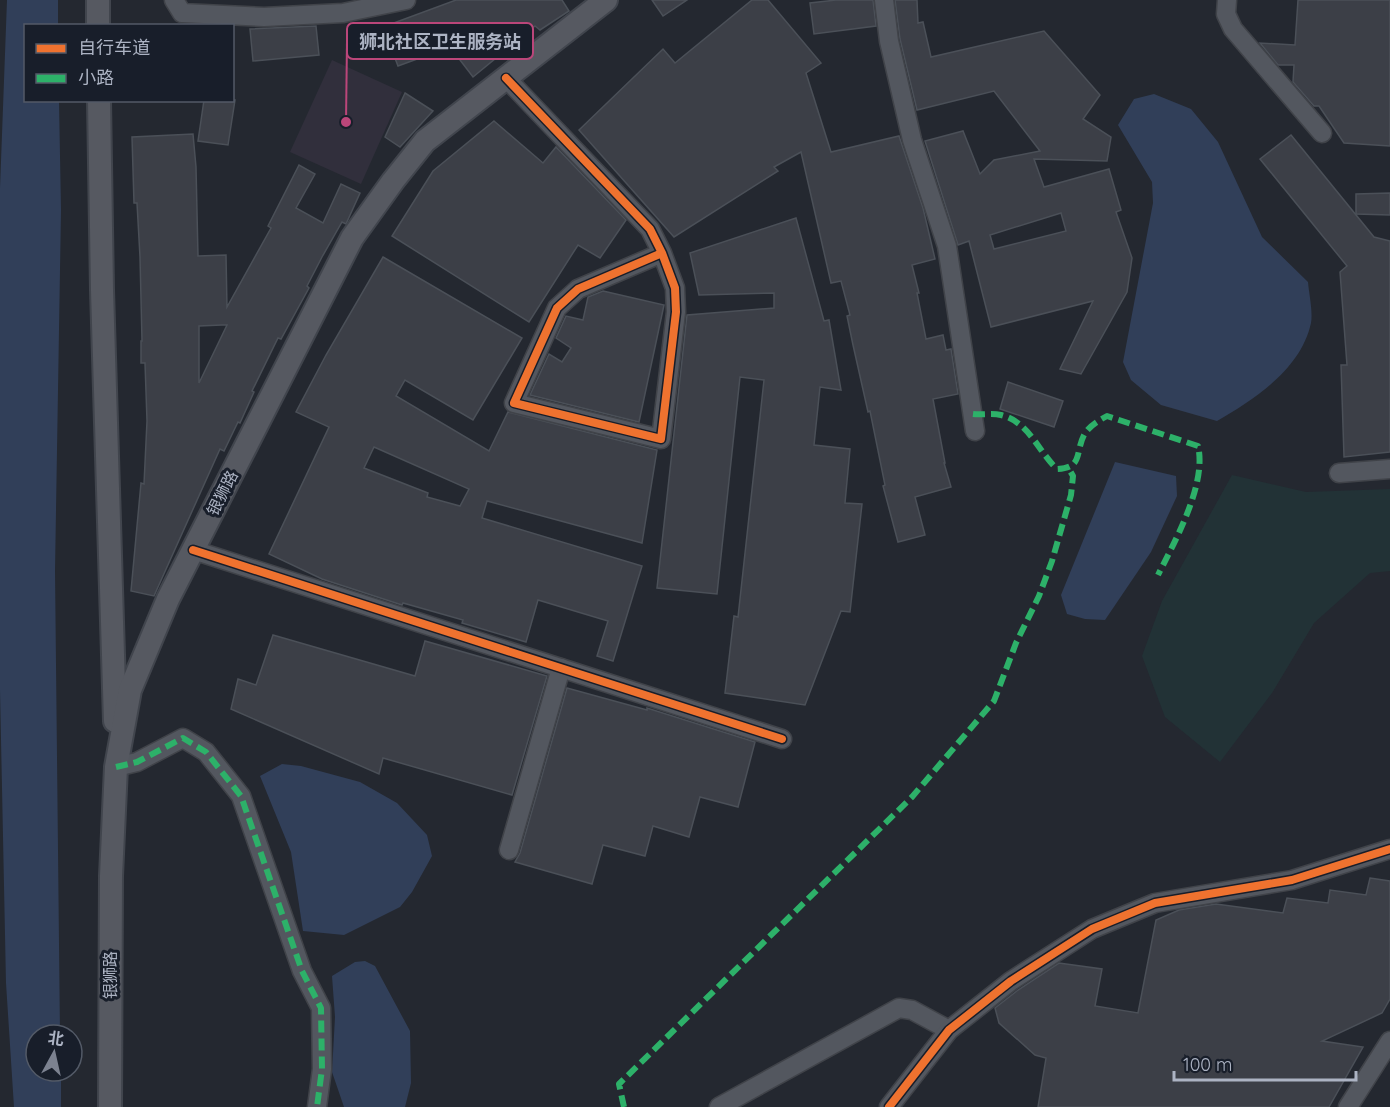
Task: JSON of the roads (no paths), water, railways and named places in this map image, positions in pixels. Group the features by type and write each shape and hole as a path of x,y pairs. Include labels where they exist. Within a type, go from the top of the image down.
{"main road":[{"path":"98,0 98,24"},
{"name":"银狮路","path":"110,1107 111,876 116,767 130,690 168,599 352,238 393,181 425,141 606,0"},
{"path":"99,102 116,767"}],"street":[{"path":"174,0 182,13 264,17 343,13 406,0"},
{"path":"884,0 889,41 912,140 947,246 975,431"},
{"path":"1227,0 1226,14 1233,29 1322,133"},
{"path":"506,78 650,229 662,253 675,288 676,312 661,439 514,403 557,308 578,289 662,253"},
{"path":"1339,473 1390,469"},
{"path":"193,550 782,739"},
{"path":"509,850 561,668"},
{"path":"116,767 137,762 183,738 206,752 240,796 295,953 321,1008 322,1069 317,1107"},
{"path":"889,1107 949,1030 1011,981 1092,929 1155,903 1293,880 1390,849"},
{"path":"719,1107 899,1008 912,1010 949,1030"},
{"path":"1348,1107 1390,1041"}],"water":[{"path":"7,0 58,0 58,24 24,24 24,102 59,102 61,210 55,571 60,1023 24,1023 24,1083 61,1083 61,1107 14,1107 6,983 0,690 0,188"},
{"path":"1154,94 1191,109 1218,142 1262,237 1308,282 1311,323 1306,340 1297,355 1287,368 1261,392 1217,421 1161,405 1131,380 1123,362 1153,203 1152,182 1118,125 1134,99"},
{"path":"1115,462 1176,476 1177,496 1151,552 1105,620 1085,619 1067,614 1061,595"},
{"path":"282,764 301,766 360,782 397,803 427,835 432,856 412,892 400,907 344,935 303,931 291,852 260,776"},
{"path":"365,961 375,966 410,1031 411,1083 405,1107 344,1107 332,1072 335,1017 332,976 355,962"}],"place":[{"name":"狮北社区卫生服务站","path":"346,122"}]}
